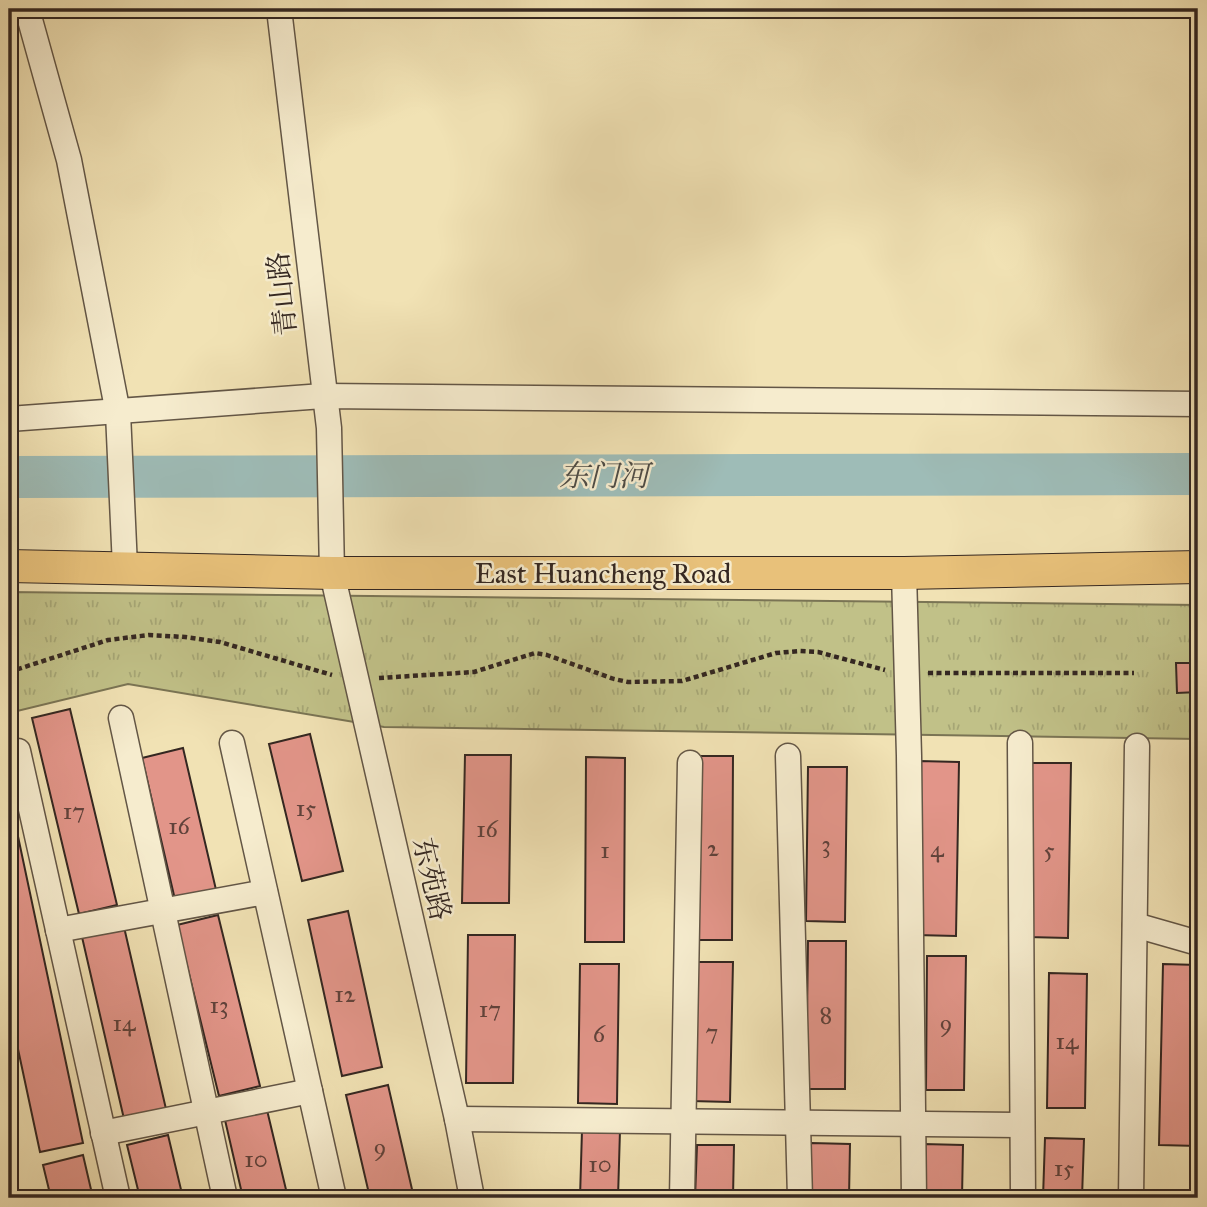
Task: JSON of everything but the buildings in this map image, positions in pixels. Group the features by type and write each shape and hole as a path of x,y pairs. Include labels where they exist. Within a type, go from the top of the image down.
{"main road":[{"name":"East Huancheng Road","path":"9,566 332,573 904,573 1198,567"}],"street":[{"path":"27,9 69,160 118,413 125,567"},
{"name":"青山路","path":"279,9 323,396 329,428 332,573"},
{"path":"9,419 323,396 1198,404"},
{"name":"东苑路","path":"332,573 457,1119 472,1198"},
{"path":"904,573 914,1198"},
{"path":"121,718 225,1198"},
{"path":"232,743 334,1198"},
{"path":"1020,743 1023,1198"},
{"path":"1131,1198 1137,746"},
{"path":"19,751 118,1198"},
{"path":"788,756 800,1198"},
{"path":"682,1198 690,763"},
{"path":"58,930 265,892"},
{"path":"1135,925 1198,943"},
{"path":"103,1133 310,1091"},
{"path":"457,1119 1022,1125"}],"path":[{"path":"9,672 108,640 149,635 185,636 220,642 325,674 377,678 474,672 535,653 614,679 664,683 702,676 776,653 800,651 818,652 897,673 1134,673"}],"green space":[{"path":"9,592 1198,605 1198,739 384,727 128,684 9,713"}],"waterway":[{"name":"东门河","path":"9,477 1198,474"}]}
